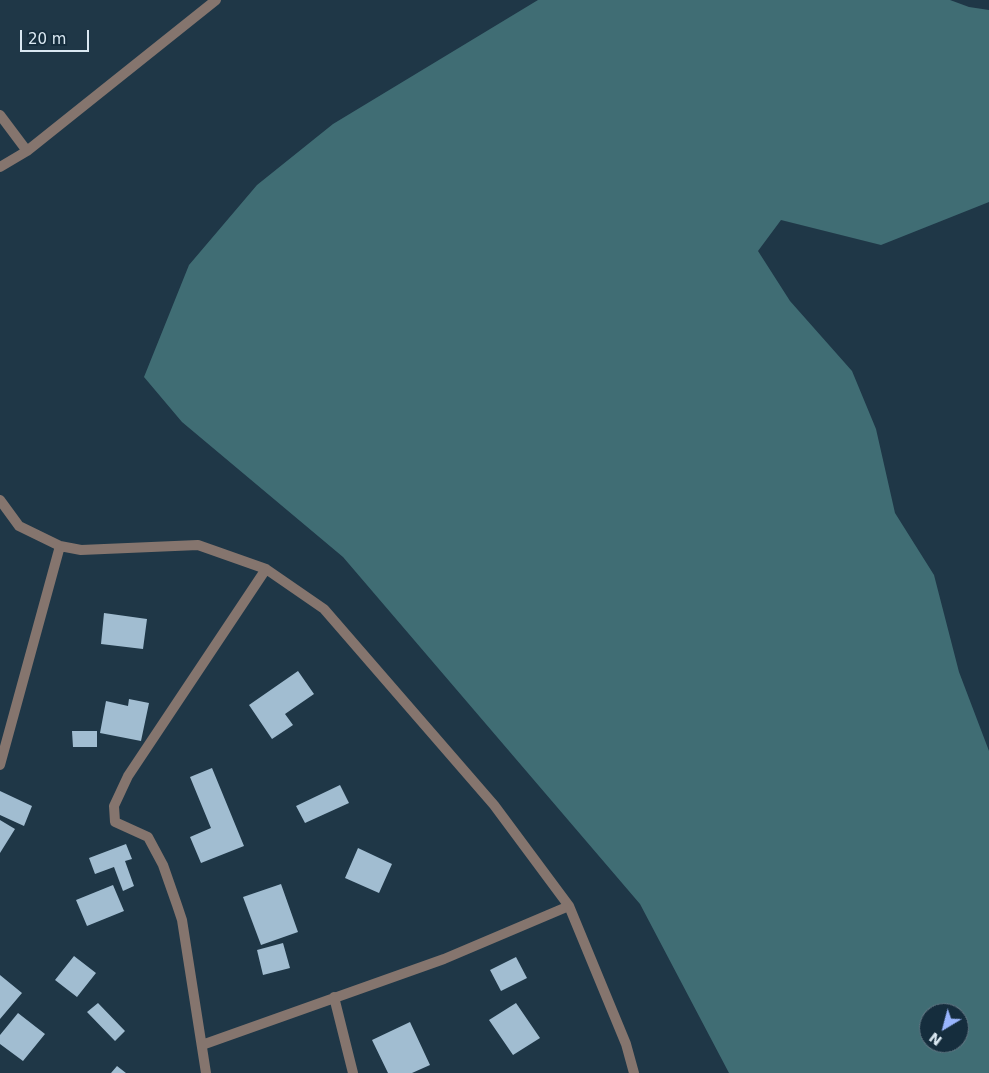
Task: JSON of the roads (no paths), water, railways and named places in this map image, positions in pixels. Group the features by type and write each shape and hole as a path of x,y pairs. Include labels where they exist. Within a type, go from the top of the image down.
{"street":[{"path":"0,167 27,151 216,0"},
{"path":"0,115 27,151"},
{"path":"0,500 20,526 60,546 80,550 198,544 266,569 324,609 494,806 570,906 626,1044 634,1073"},
{"path":"0,765 60,546"},
{"path":"206,1073 182,920 177,905 163,865 148,837 115,822 114,806 128,776 266,569"},
{"path":"202,1045 444,959 570,906"},
{"path":"334,997 353,1073"}]}
